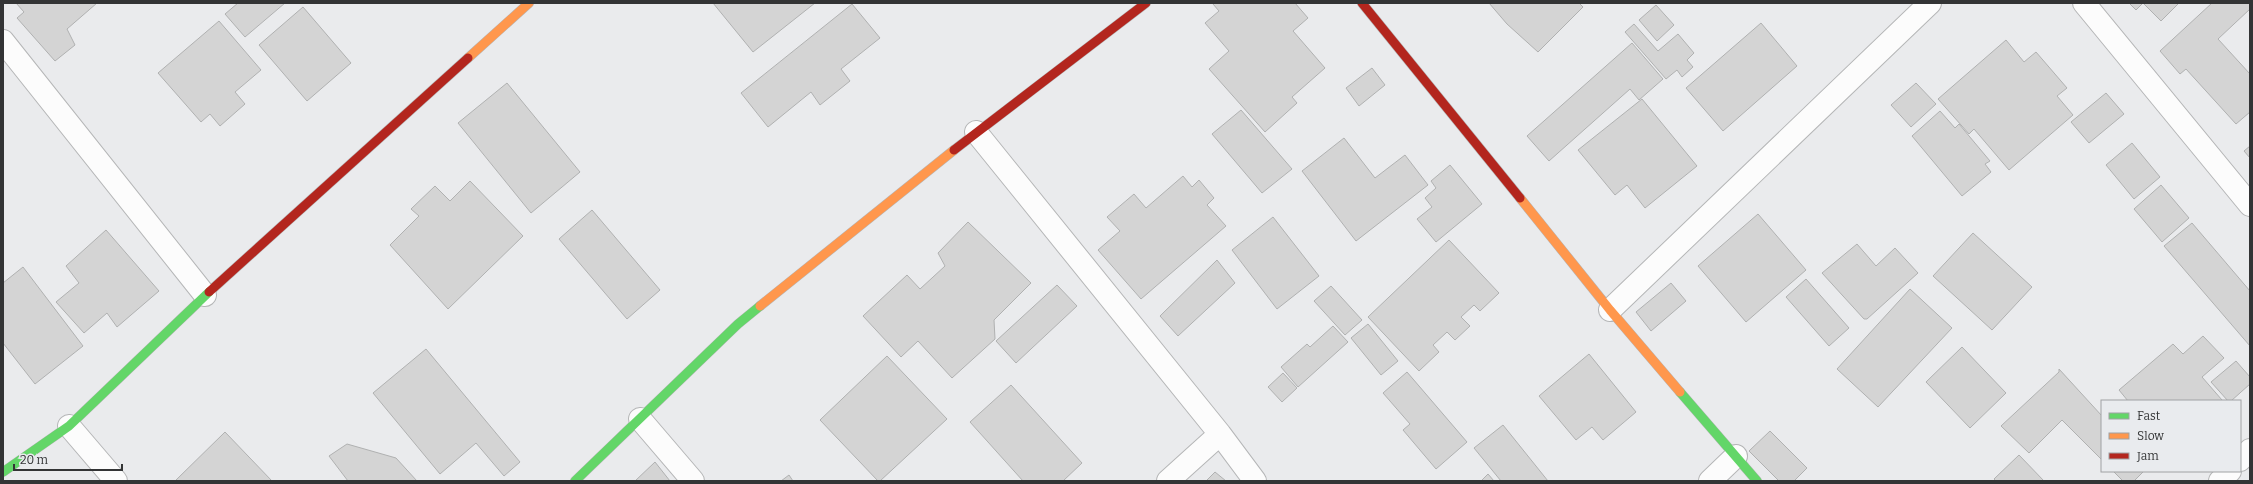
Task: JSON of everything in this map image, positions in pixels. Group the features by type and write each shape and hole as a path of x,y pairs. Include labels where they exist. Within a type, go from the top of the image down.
{"street":[{"path":"3,472 69,426 205,295 529,3"},
{"path":"575,481 738,324 976,132 1146,3"},
{"path":"1362,3 1610,310 1757,481"},
{"path":"1610,310 1930,3"},
{"path":"2084,3 2250,205"},
{"path":"3,41 205,295"},
{"path":"976,132 1220,434 1255,481"},
{"path":"640,419 693,481"},
{"path":"69,426 116,481"},
{"path":"1168,481 1220,434"},
{"path":"2241,459 2250,450"},
{"path":"1710,481 1736,456"},
{"path":"2220,481 2229,472"}],"building":[{"path":"16,3 97,3 67,29 75,45 55,61 17,18 24,12"},
{"path":"238,3 285,3 245,37 225,14"},
{"path":"713,3 815,3 753,52"},
{"path":"1295,3 1308,18 1293,31 1325,68 1292,97 1297,103 1265,132 1209,69 1229,51 1205,23 1219,11 1213,4"},
{"path":"1489,3 1579,3 1583,7 1538,52 1507,24"},
{"path":"2129,3 2143,3 2136,10"},
{"path":"2143,3 2179,3 2161,21"},
{"path":"2212,3 2250,3 2250,9 2218,39 2250,74 2250,112 2236,124 2186,69 2180,74 2160,51"},
{"path":"852,4 880,38 841,69 850,81 820,105 811,92 768,127 741,93"},
{"path":"1656,5 1674,25 1657,41 1639,20"},
{"path":"303,7 351,63 307,101 259,45"},
{"path":"219,21 261,70 235,92 245,104 220,126 210,114 201,122 158,73"},
{"path":"1761,23 1797,66 1723,131 1686,88"},
{"path":"1634,24 1658,51 1678,34 1694,53 1687,60 1693,67 1682,77 1677,70 1666,79 1625,32"},
{"path":"2006,40 2024,62 2036,52 2067,88 2057,96 2073,115 2009,170 1974,129 1969,134 1938,99"},
{"path":"1632,43 1663,79 1639,100 1630,89 1549,161 1527,136"},
{"path":"1372,68 1385,85 1359,106 1346,88"},
{"path":"507,83 580,172 531,213 458,123"},
{"path":"1916,83 1936,104 1911,127 1891,105"},
{"path":"2106,93 2124,114 2089,143 2071,122"},
{"path":"1642,99 1697,166 1645,208 1627,185 1615,195 1578,150"},
{"path":"1241,110 1292,169 1262,193 1212,134"},
{"path":"1940,111 1955,128 1959,124 1990,161 1985,164 1991,172 1962,196 1912,136"},
{"path":"1344,138 1375,178 1405,155 1428,185 1356,241 1302,171"},
{"path":"2132,143 2160,177 2134,199 2106,165"},
{"path":"2250,146 2250,158 2244,151"},
{"path":"1450,165 1482,204 1436,242 1417,219 1432,207 1425,198 1436,188 1431,181"},
{"path":"1183,176 1192,187 1199,180 1214,198 1207,205 1226,226 1141,299 1098,250 1120,231 1107,217 1134,194 1146,208"},
{"path":"470,181 523,236 448,309 390,245 419,216 411,209 435,186 450,201"},
{"path":"2161,185 2189,218 2162,242 2134,209"},
{"path":"592,210 660,290 627,319 559,239"},
{"path":"1758,214 1806,270 1746,322 1698,266"},
{"path":"1273,217 1319,276 1277,309 1232,250"},
{"path":"968,222 1031,283 994,320 995,339 952,378 918,341 901,357 863,316 907,275 920,289 945,266 938,253"},
{"path":"2192,223 2250,291 2250,346 2164,246"},
{"path":"106,230 159,291 117,327 107,313 84,333 56,302 79,283 66,266"},
{"path":"1973,233 2032,287 1992,330 1933,276"},
{"path":"1449,240 1499,293 1480,311 1474,305 1461,317 1470,326 1455,340 1447,332 1433,345 1439,352 1419,371 1368,317"},
{"path":"1857,244 1876,266 1895,248 1918,273 1867,319 1864,319 1822,273"},
{"path":"1217,260 1235,283 1178,336 1160,316"},
{"path":"23,267 83,346 35,384 3,343 3,283"},
{"path":"1806,279 1849,328 1829,346 1786,297"},
{"path":"1671,283 1686,301 1651,331 1636,312"},
{"path":"1057,285 1077,306 1016,363 996,341"},
{"path":"1331,286 1362,320 1345,335 1314,301"},
{"path":"1910,289 1952,328 1878,407 1837,369"},
{"path":"1368,324 1398,361 1381,375 1351,338"},
{"path":"1333,326 1348,342 1298,387 1281,367 1307,344 1310,347"},
{"path":"2203,336 2224,358 2202,377 2222,400 2127,400 2119,390 2173,344 2183,354"},
{"path":"1962,347 2006,393 1970,428 1926,382"},
{"path":"426,349 520,462 504,476 476,443 440,474 373,393"},
{"path":"1589,354 1636,412 1603,440 1592,427 1576,440 1539,396"},
{"path":"887,356 947,419 880,481 878,481 820,420"},
{"path":"2236,361 2250,377 2250,384 2232,400 2227,400 2211,382"},
{"path":"2059,369 2101,415 2101,459 2062,420 2029,453 2001,426 2059,372"},
{"path":"1407,372 1467,442 1436,469 1403,430 1410,424 1383,393"},
{"path":"1283,373 1297,388 1282,402 1268,387"},
{"path":"1011,385 1082,463 1063,481 1023,481 970,422"},
{"path":"1503,425 1548,481 1501,481 1474,448"},
{"path":"1770,431 1807,468 1794,481 1779,481 1749,451"},
{"path":"225,432 272,481 175,481"},
{"path":"347,444 396,458 417,481 348,481 329,456"},
{"path":"2019,455 2044,481 1996,481 1994,479"},
{"path":"655,462 670,481 635,481"},
{"path":"1215,472 1226,481 1206,481"},
{"path":"2114,472 2143,472 2134,481 2123,481"},
{"path":"1488,474 1494,481 1481,481"},
{"path":"789,475 793,481 781,481"}],"traffic: fast":[{"path":"3,472 69,426 209,292"},
{"path":"575,481 738,324 760,306"},
{"path":"1680,392 1757,481"}],"traffic: slow":[{"path":"468,58 529,3"},
{"path":"760,306 954,150"},
{"path":"1520,198 1610,310 1680,392"}],"traffic: jam":[{"path":"954,150 1146,3"},
{"path":"1362,3 1520,198"},
{"path":"209,292 468,58"}]}
